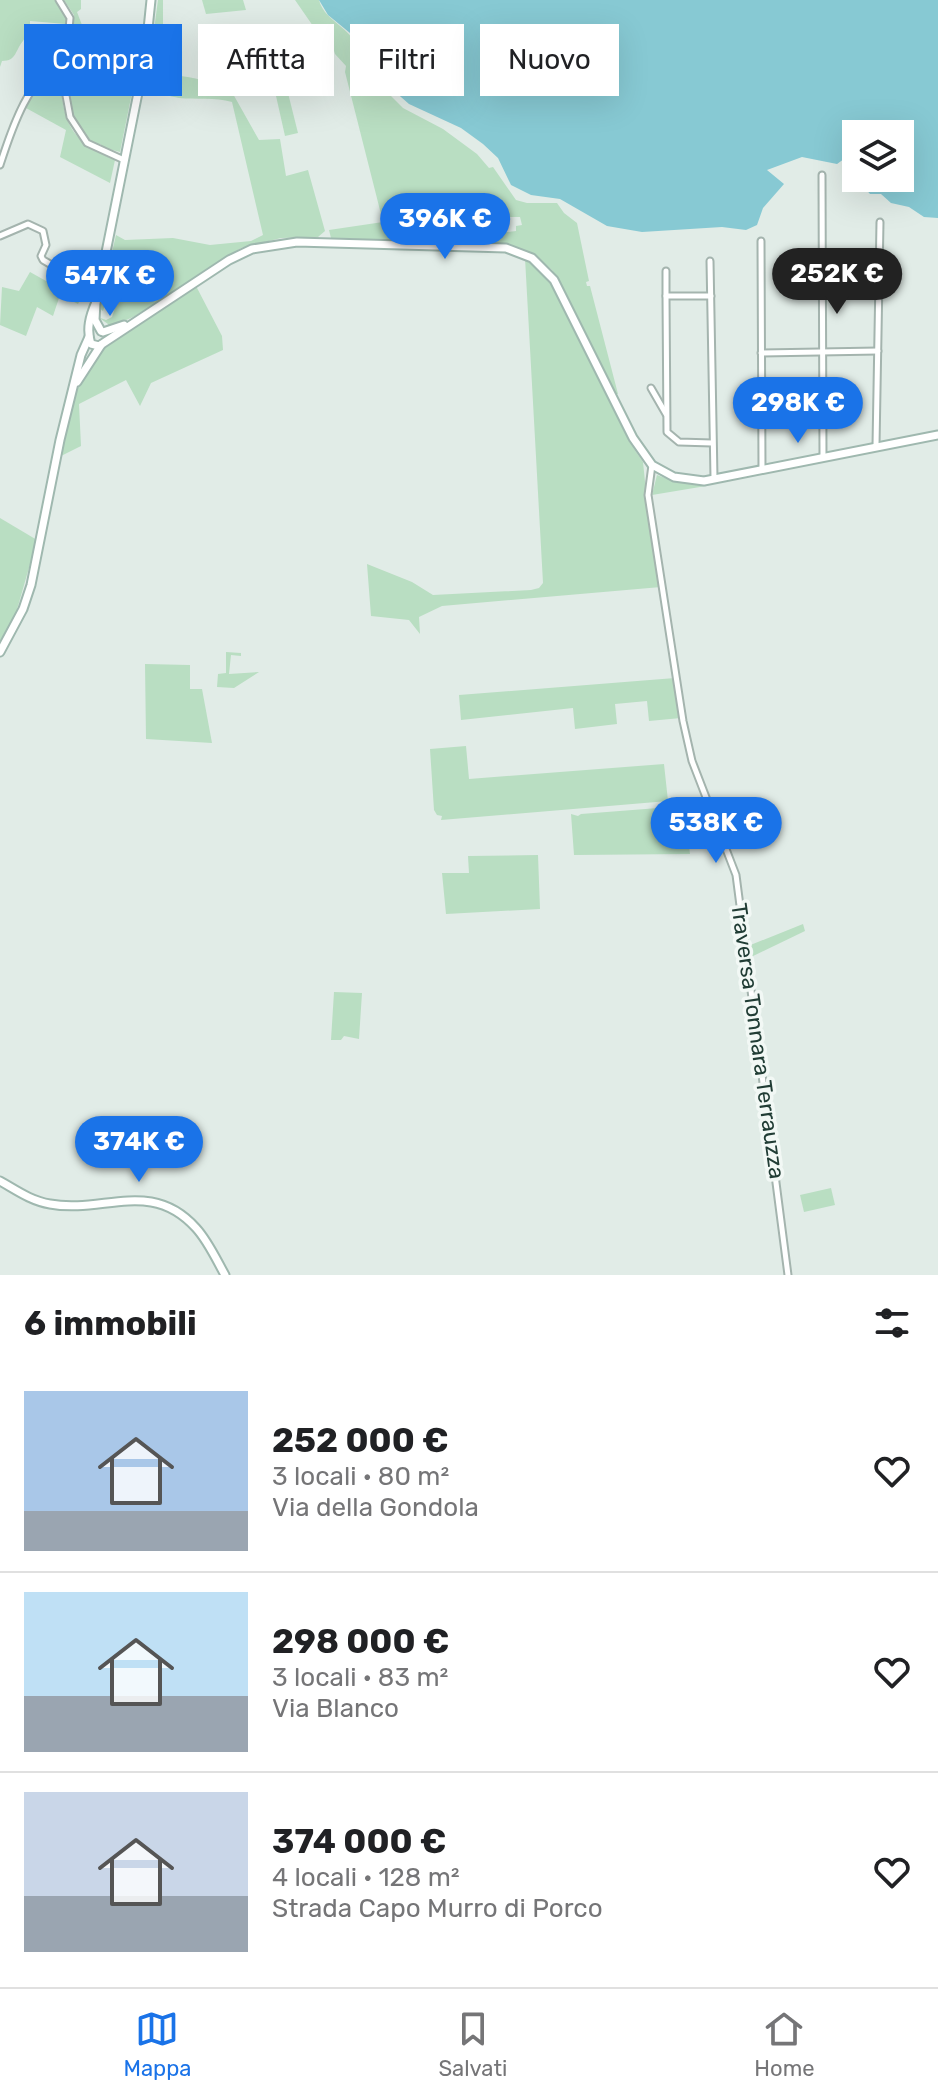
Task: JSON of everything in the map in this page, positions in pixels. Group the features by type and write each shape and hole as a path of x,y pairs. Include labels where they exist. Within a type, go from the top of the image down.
{"street":[{"path":"59,0 70,18 69,24"},
{"path":"103,344 102,332 95,320 96,302 145,58 151,0"},
{"path":"0,165 11,131 30,96"},
{"path":"65,96 67,108 78,132 93,147 124,160"},
{"path":"822,175 823,456"},
{"path":"876,446 880,222"},
{"path":"0,236 28,224 43,231 46,239 41,256 43,260 98,292"},
{"path":"761,241 762,468"},
{"path":"73,391 87,363 103,344 229,260 252,249 277,244 506,248 532,258 554,280 633,438 652,465 665,474 704,481 938,435"},
{"path":"710,261 714,478"},
{"path":"666,271 667,432 674,440 683,443 712,443"},
{"path":"666,296 711,296"},
{"path":"96,302 89,320 90,335 93,345 103,344"},
{"path":"0,652 23,609 31,585 60,440 81,355 90,335 96,330 113,331 141,318"},
{"path":"761,353 878,351"},
{"path":"651,388 667,415"},
{"name":"Traversa Tonnara Terrauzza","path":"652,465 648,495 683,721 692,761 736,875 788,1275"},
{"path":"0,1181 36,1200 51,1204 68,1206 125,1199 160,1204 180,1214 196,1229 225,1275"}],"green space":[{"path":"0,0 55,0 66,16 66,24 30,21 30,24 24,24 24,39 15,54 2,61 0,67"},
{"path":"64,0 81,0 81,9 77,12 82,24 73,24 74,15"},
{"path":"158,0 163,0 163,24 155,24"},
{"path":"202,0 243,0 246,10 206,14"},
{"path":"295,0 319,0 328,16 350,35 350,92 346,66 335,54 334,24 312,24"},
{"path":"182,77 198,79 198,96 234,96 259,140 280,139 286,176 308,170 325,231 318,237 281,238 241,248 135,316 107,329 108,324 98,317 106,320 112,317 116,305 107,298 103,311 99,308 116,235 125,240 173,238 210,245 251,241 263,235 232,102 172,96 182,96"},
{"path":"33,96 63,96 65,114 77,135 86,144 115,160 110,183 60,157 66,130 26,108"},
{"path":"70,96 131,96 120,152 96,145 86,138 72,112"},
{"path":"276,96 289,96 298,133 285,136"},
{"path":"351,96 391,96 403,108 443,129 477,154 489,168 493,167 516,200 557,203 577,223 589,281 586,282 590,286 618,394 615,394 562,285 552,270 536,256 506,244 331,238 329,230 383,222","holes":["503,208 506,217 520,217 522,225 516,226 516,231 480,235 477,213"]},
{"path":"525,258 543,273 556,291 630,443 643,462 661,587 442,606 419,617 420,634 409,620 371,616 367,564 412,582 433,595 531,590 543,583"},
{"path":"30,272 80,300 78,304 60,295 53,316 37,307 26,336 0,325 2,287 19,291"},
{"path":"196,286 222,336 223,350 151,383 140,406 126,380 79,404 81,446 61,456 77,390 99,352"},
{"path":"657,475 676,482 706,486 652,495"},
{"path":"0,518 37,540 16,613 0,641"},
{"path":"226,652 241,653 241,656 231,655 229,674 259,672 234,688 217,687 218,674 226,673"},
{"path":"145,664 190,665 190,689 202,689 212,743 146,739"},
{"path":"675,678 681,718 649,721 647,701 615,704 617,724 575,729 573,708 461,720 459,695"},
{"path":"466,746 469,779 664,764 668,801 441,820 442,816 434,810 430,749"},
{"path":"684,806 690,854 574,855 571,814 578,816"},
{"path":"538,855 540,909 446,914 442,873 469,873 468,856"},
{"path":"803,924 805,931 751,957 748,946"},
{"path":"334,992 362,993 359,1039 344,1036 341,1040 331,1040"},
{"path":"831,1188 835,1205 804,1212 800,1195"}],"water":[{"path":"319,0 938,0 938,218 924,217 909,207 891,203 881,194 868,192 914,192 914,120 842,120 842,160 837,164 802,157 767,170 784,184 763,208 757,225 746,230 722,227 642,232 607,226 560,199 531,195 511,185 498,158 483,144 461,128 409,104 400,96 464,96 464,24 350,24 350,33 328,15"}]}
